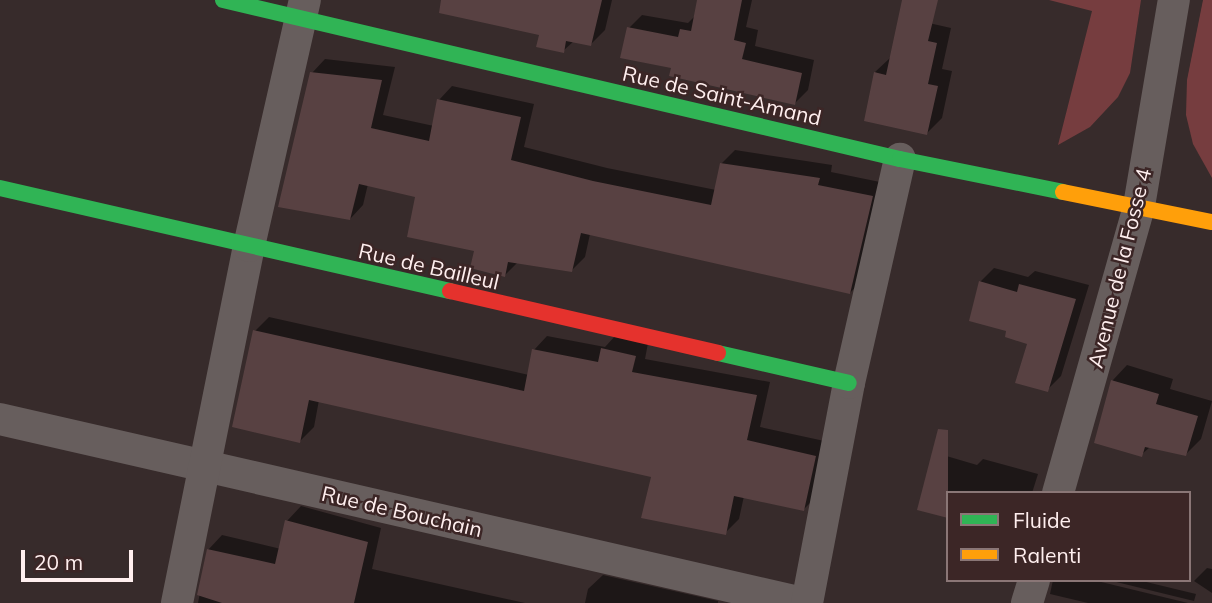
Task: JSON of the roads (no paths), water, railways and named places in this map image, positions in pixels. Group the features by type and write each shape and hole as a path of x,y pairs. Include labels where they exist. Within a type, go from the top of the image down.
{"street":[{"name":"Rue de Saint-Amand","path":"223,0 303,9 900,159 1212,222"},
{"name":"Avenue de la Fosse 4","path":"1059,491 1139,206 1174,0"},
{"path":"177,603 249,246 303,9"},
{"path":"805,603 849,383 900,159"},
{"name":"Rue de Bailleul","path":"0,188 849,383"},
{"name":"Rue de Bouchain","path":"0,419 805,603"},
{"path":"1027,603 1033,582"}]}
